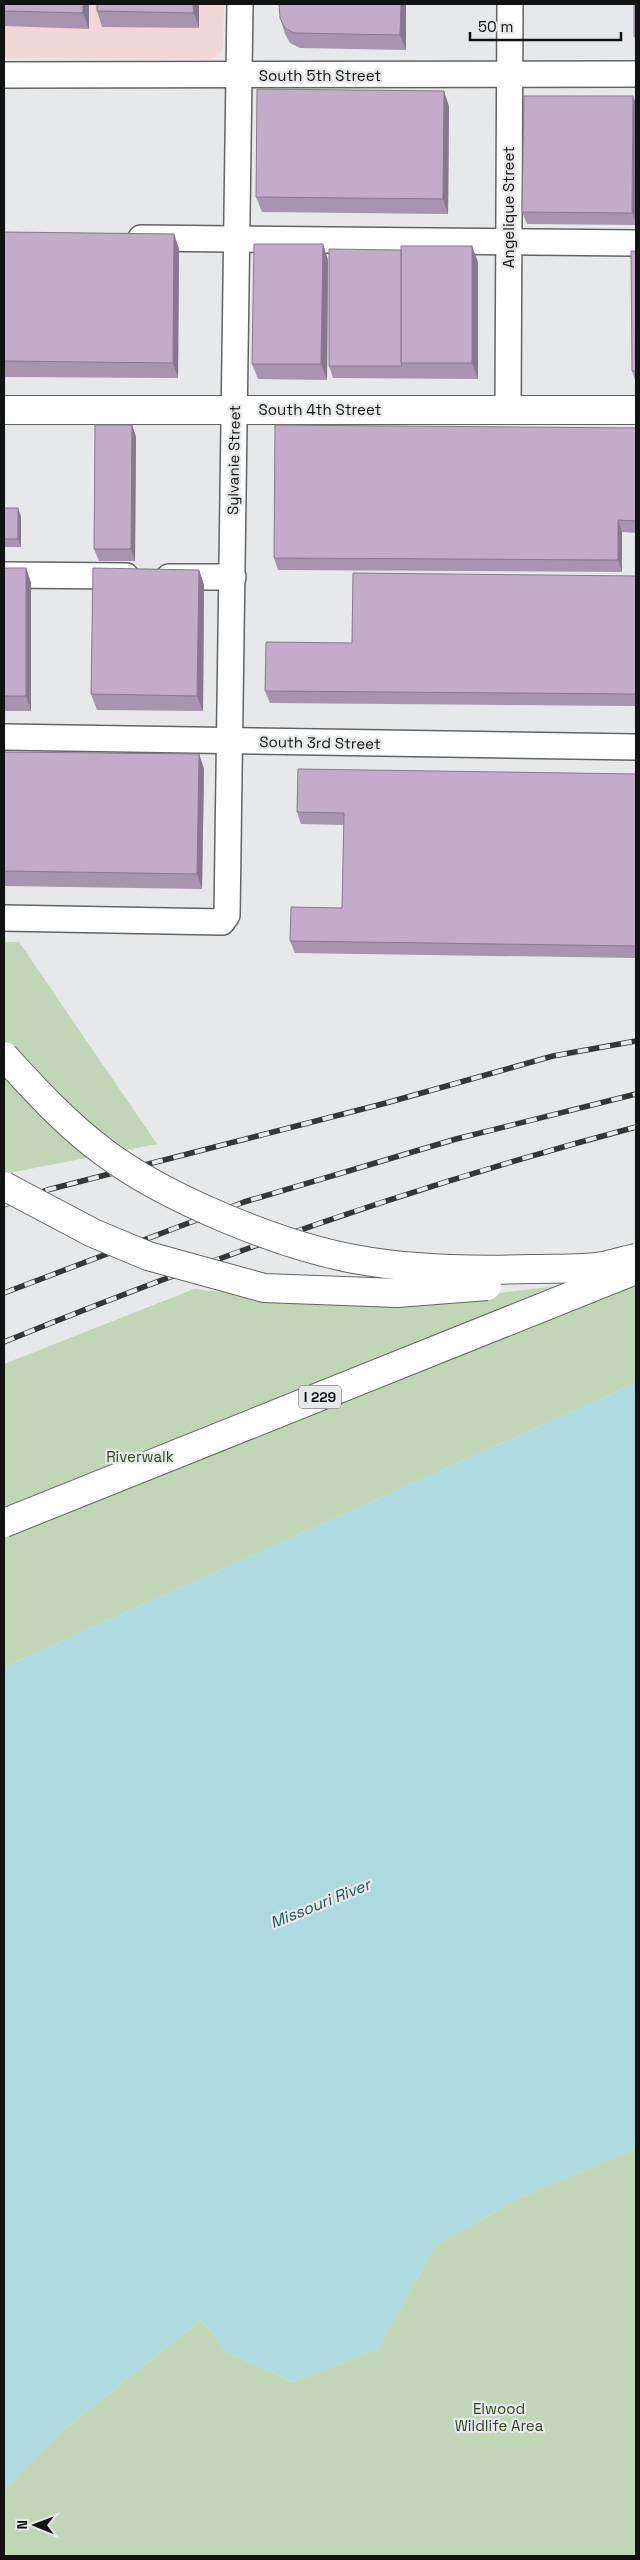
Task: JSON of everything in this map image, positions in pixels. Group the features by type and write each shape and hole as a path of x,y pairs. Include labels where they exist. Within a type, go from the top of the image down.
{"main road":[{"name":"South 4th Street","path":"4,410 636,410"},
{"path":"4,1056 69,1123 105,1153 148,1180 193,1203 236,1222 298,1244 353,1259 429,1269 496,1270 602,1266 636,1258"},
{"path":"4,1186 93,1233 148,1256 264,1288 332,1292 424,1291 488,1286 636,1258"},
{"name":"I 229","path":"4,1524 636,1270"}],"street":[{"name":"Sylvanie Street","path":"4,918 222,922 227,915 240,4"},
{"name":"Angelique Street","path":"508,410 510,4"},
{"name":"South 5th Street","path":"4,75 636,74"},
{"path":"120,238 636,243"},
{"path":"4,575 233,577"},
{"name":"South 3rd Street","path":"4,737 636,747"}],"shaded area":[{"path":"4,4 224,4 223,47 219,55 211,59 4,58"}],"green space":[{"path":"4,942 19,942 157,1144 4,1174"},
{"name":"Riverwalk","path":"636,1277 636,1383 4,1667 4,1364 194,1289 270,1298 438,1300"},
{"name":"Elwood Wildlife Area","path":"636,2149 636,2556 4,2556 4,2490 61,2432 201,2320 226,2352 293,2382 378,2349 435,2246 521,2197"}],"water":[{"name":"Missouri River","path":"636,1383 636,2149 521,2197 435,2246 378,2349 293,2382 226,2352 201,2320 61,2432 4,2490 4,1667"}],"building":[{"path":"4,4 83,4 83,13 4,11"},
{"path":"97,4 193,4 194,13 97,11"},
{"path":"279,4 401,4 400,35 294,33 285,28 280,18"},
{"path":"634,4 636,4 636,36 634,36"},
{"path":"257,89 444,91 443,199 256,197"},
{"path":"524,96 633,96 632,213 522,212"},
{"path":"4,232 174,234 173,363 4,361"},
{"path":"254,244 323,244 321,364 252,364"},
{"path":"401,246 472,246 472,363 401,363"},
{"path":"329,249 401,250 402,366 329,366"},
{"path":"631,251 636,251 636,371 632,371"},
{"path":"95,425 132,425 131,549 94,549"},
{"path":"275,425 636,428 636,521 618,520 618,560 274,558"},
{"path":"4,508 18,508 18,539 4,539"},
{"path":"4,568 26,568 26,696 4,696"},
{"path":"93,568 199,570 197,696 91,694"},
{"path":"353,573 636,576 636,694 265,691 266,642 352,643"},
{"path":"4,752 199,754 197,874 4,871"},
{"path":"298,769 636,774 636,946 290,941 291,907 342,908 344,813 297,812"}],"railway":[{"path":"4,1205 47,1190 386,1103 553,1056 636,1041"},
{"path":"4,1293 244,1202 456,1139 636,1094"},
{"path":"4,1342 159,1281 316,1224 475,1173 636,1127"}]}
